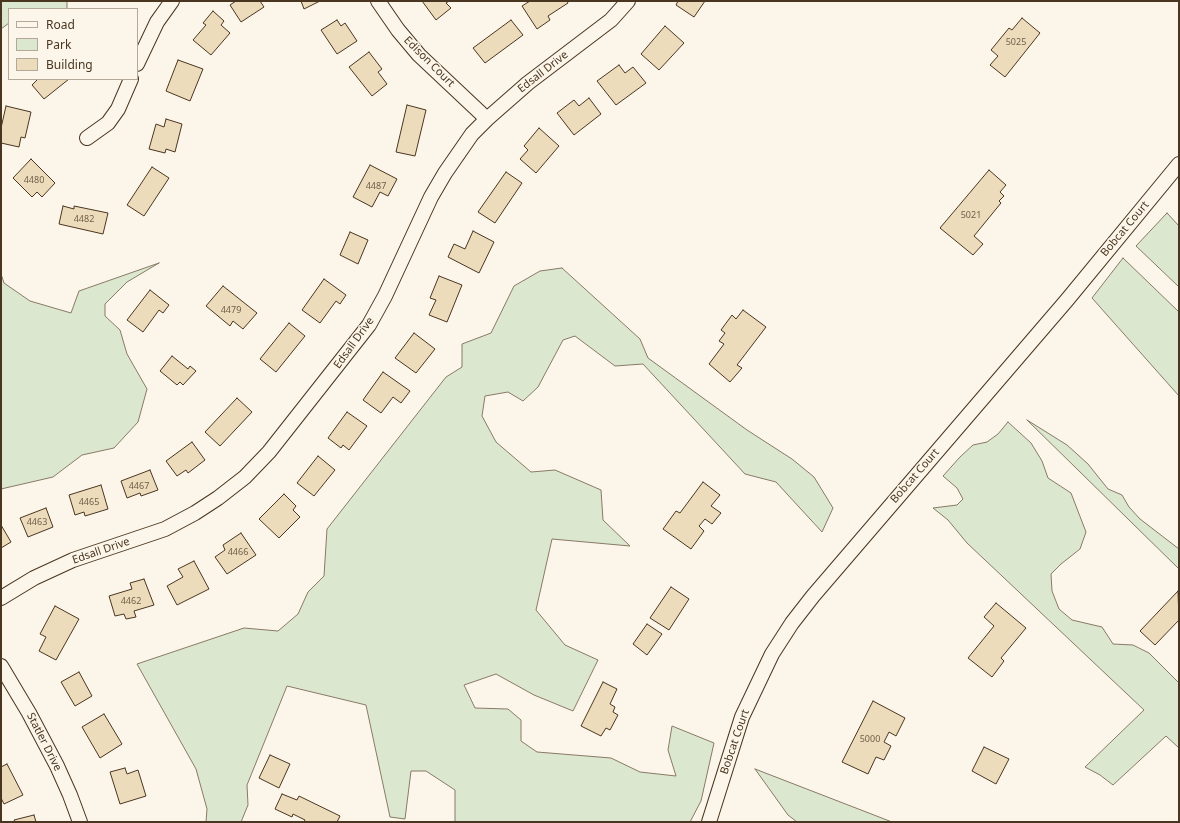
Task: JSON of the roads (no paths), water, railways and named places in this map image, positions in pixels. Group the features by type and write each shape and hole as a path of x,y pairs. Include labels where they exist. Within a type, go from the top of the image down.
{"street":[{"path":"138,62 157,22 172,1"},
{"name":"Edison Court","path":"378,1 398,30 419,54 487,119"},
{"name":"Edsall Drive","path":"1,598 34,578 73,560 165,528 207,505 245,476 269,452 369,325 385,296 430,197 460,150 487,119 528,83 611,20 628,1"},
{"path":"87,138 108,123 118,110 131,80"},
{"name":"Bobcat Court","path":"709,822 742,717 772,654 792,623 813,596 1066,300 1179,164"},
{"name":"Statler Drive","path":"1,666 29,713 57,766 80,822"}]}
